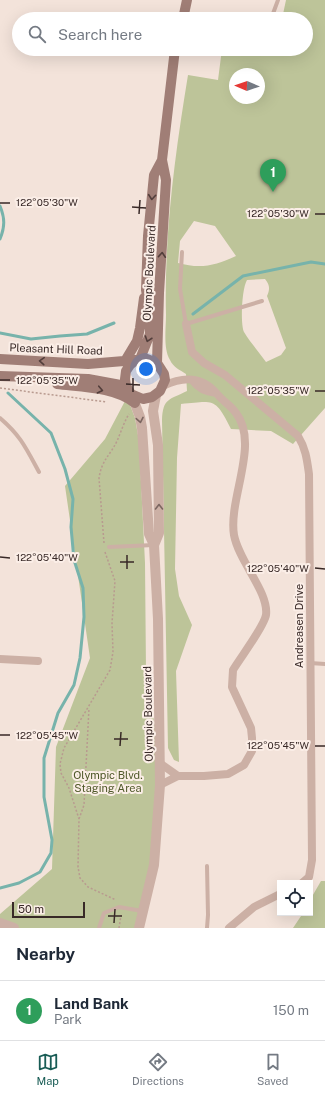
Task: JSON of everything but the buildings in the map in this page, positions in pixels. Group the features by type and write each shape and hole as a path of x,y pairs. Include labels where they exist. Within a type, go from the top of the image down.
{"main road":[{"path":"184,12 187,0"},
{"name":"Olympic Boulevard","path":"157,363 159,293 166,180 162,160 174,56"},
{"name":"Olympic Boulevard","path":"129,390 126,372 150,334 146,290 148,236 154,175 162,160"},
{"path":"14,378 88,379 107,381 129,390 143,399 156,395 163,386 164,374 157,363 149,359 134,360 146,290"},
{"name":"Pleasant Hill Road","path":"2,359 88,364 134,360"},
{"path":"0,376 99,389 125,397 135,403"}],"street":[{"name":"Andreasen Drive","path":"186,324 192,352 204,363 224,375 289,428 298,436 304,447 309,474 312,860 309,877 306,880"},
{"path":"160,785 178,776 228,774 244,765 252,751 251,728 234,695 232,678 233,670 266,616 266,601 242,558 234,535 235,503 245,444 242,428 237,414 213,388 200,380 176,380 164,374"},
{"path":"163,386 176,380"},
{"name":"Olympic Boulevard","path":"129,390 135,403 142,428 149,534 154,545 158,619 161,764 154,865 140,928"},
{"name":"Olympic Boulevard","path":"154,545 159,533 158,445 153,411 156,395"},
{"path":"0,659 38,660"},
{"path":"161,764 178,776"},
{"path":"229,928 254,907 277,896"},
{"path":"0,923 14,928"}],"lane":[{"path":"274,12 278,0"},
{"path":"182,252 180,289 186,324 262,301"},
{"path":"0,418 16,432 26,446 38,472"},
{"path":"109,547 154,545"},
{"path":"310,663 325,664"},
{"path":"207,866 207,928"},
{"path":"100,928 104,912 119,907 144,912"}],"path":[{"path":"0,388 104,401"},
{"path":"79,819 69,788 61,773 60,764 64,748 110,670 113,652 112,623 115,581 104,548 99,478 104,459 114,447 129,414"},
{"path":"89,707 84,805 79,819 78,867 80,878 88,887 116,900 119,907 121,920 119,928"}],"green space":[{"path":"286,0 325,0 325,408 293,444 271,431 231,429 221,411 212,403 200,402 181,404 177,458 175,569 179,596 192,625 176,671 179,762 174,760 168,748 162,420 164,407 168,401 171,398 187,391 186,374 171,362 166,350 165,338 167,255 171,195 188,75 218,80 221,56 313,56 313,12 283,12","holes":["194,221 215,226 236,256 207,266 193,266 178,263 180,241","265,279 268,283 269,289 267,296 286,348 281,355 266,362 246,336 243,328 242,314 245,284 247,280"]},
{"name":"Olympic Blvd. Staging Area","path":"125,401 130,405 135,418 139,441 145,563 146,672 161,764 158,827 139,928 14,928 0,923 0,914 52,869 56,747 90,658 65,486 105,439"},
{"path":"321,881 325,881 325,928 293,928 301,916 313,916 313,895"}],"waterway":[{"path":"0,206 4,222 0,239"},
{"path":"193,314 243,276 311,262 325,264"},
{"path":"0,333 31,339 87,334 114,323"},
{"path":"0,888 19,883 40,872 51,853 52,840 44,797 44,758 58,713 74,685 80,658 84,617 83,588 74,560 71,527 73,499 65,469 51,433 8,393"}],"place":[{"name":"Land Bank","path":"273,192"}]}
